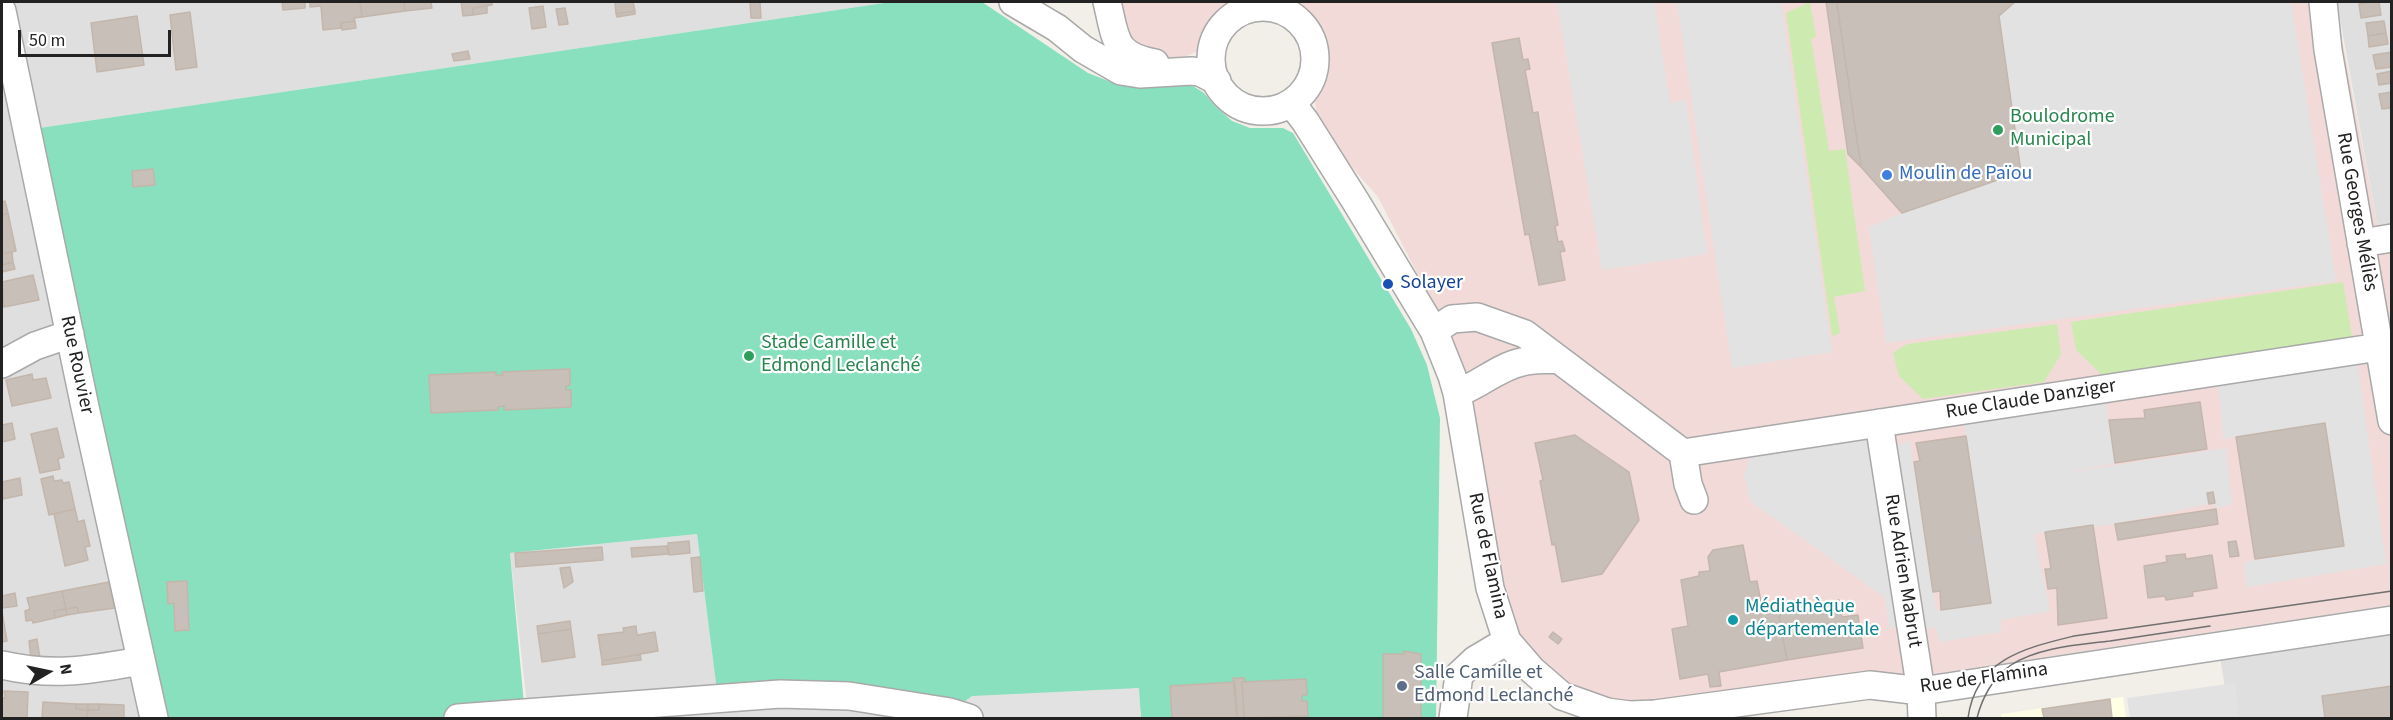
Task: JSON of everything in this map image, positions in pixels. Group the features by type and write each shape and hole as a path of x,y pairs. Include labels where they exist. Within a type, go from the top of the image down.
{"street":[{"path":"1013,2 1057,28 1083,49 1121,71 1140,74 1191,71 1200,72 1217,81"},
{"name":"Rue Georges Méliès","path":"2323,2 2328,50 2391,421"},
{"path":"1264,7 1287,12 1300,22 1310,36 1315,52 1314,72 1305,90 1291,103 1272,110 1252,110 1233,102 1219,87 1212,68 1211,52 1216,36 1226,22 1239,12 1264,7"},
{"name":"Rue Rouvier","path":"2,11 154,718"},
{"path":"1057,28 1091,37 1106,30 1110,12"},
{"path":"1110,12 1115,37 1123,52 1140,60 1160,64 1188,61 1211,52"},
{"name":"Rue de Flamina","path":"1291,103 1305,121 1434,331 1457,393 1490,588 1507,641 1532,670 1562,696 1607,712 1630,715 1655,714 1870,685 1921,690 2391,620"},
{"path":"2361,243 2391,238"},
{"path":"1434,331 1452,319 1477,317 1525,333 1556,359 1683,453 1688,484 1694,500"},
{"path":"2,364 35,346 70,334"},
{"name":"Rue Claude Danziger","path":"1683,453 2379,347"},
{"path":"1457,393 1474,387 1502,370 1522,362 1556,359"},
{"name":"Rue Adrien Mabrut","path":"1879,423 1921,690 1922,718"},
{"path":"1453,718 1459,675 1475,660 1507,641"},
{"path":"2,665 30,671 75,673 141,661"},
{"path":"458,718 780,694 849,696 950,712 969,718"}],"shaded area":[{"path":"2,2 891,2 26,130 158,718 2,718"},
{"path":"1117,2 1249,2 1231,7 1213,25 1200,50 1182,58 1153,57 1127,42"},
{"path":"1287,2 2335,2 2377,223 2391,228 2391,605 1919,676 1607,712 1507,641 1478,521 1461,359 1378,197 1341,155 1317,118 1315,102 1324,76 1326,59 1318,32 1305,13"},
{"path":"1557,2 1654,2 1670,103 1686,100 1707,254 1602,270"},
{"path":"1677,2 1781,2 1832,352 1732,368"},
{"path":"2015,2 2291,2 2336,281 1886,343 1869,227 1902,213 2021,172 1999,16"},
{"path":"2337,2 2391,2 2391,227 2377,223"},
{"path":"2357,361 2386,564 2247,587 2244,562 2344,545 2325,424 2223,439 2218,383"},
{"path":"2105,400 2115,463 2058,474 2226,448 2232,504 2216,509 2213,492 2208,493 2209,504 2115,524 2034,534 2050,611 2001,620 2001,632 1939,642 1936,627 1920,630 1892,446 1910,441 1936,610 1991,603 1964,422"},
{"path":"1860,436 1873,449 1900,627 1890,629 1884,597 1750,501 1744,474 1752,453"},
{"path":"697,534 718,699 849,694 952,718 452,718 528,714 510,553"},
{"path":"2391,620 2391,718 2230,718 2218,645"},
{"path":"2235,683 2239,718 2130,718 2127,698"},
{"path":"1139,688 1141,718 969,718 950,712 972,696"},
{"path":"2123,697 2126,718 2001,718 2001,714"}],"green space":[{"name":"Stade Camille et Edmond Leclanché","path":"891,2 982,2 1088,73 1111,82 1157,87 1180,84 1193,86 1204,93 1232,121 1250,128 1283,128 1293,133 1411,329 1427,365 1440,418 1436,718 1141,718 1138,688 950,712 718,699 697,534 510,553 525,715 458,718 154,718 26,130"},
{"path":"1810,2 1816,37 1811,39 1829,151 1845,149 1865,291 1834,297 1840,333 1832,336 1786,13"},
{"path":"2343,282 2352,337 2102,375 2076,350 2071,322"},
{"path":"2057,324 2061,354 2044,382 1923,399 1899,376 1893,353 1907,344"}],"building":[{"path":"282,2 305,2 305,8 283,10"},
{"path":"310,2 360,2 362,17 354,18 355,21 341,23 341,28 323,30 321,6 310,7"},
{"path":"360,2 404,2 405,11 362,17"},
{"path":"404,2 431,2 432,8 405,11"},
{"path":"461,2 492,2 492,5 473,8 473,15 463,16"},
{"path":"615,2 633,2 635,11 616,14"},
{"path":"750,2 760,2 761,18 751,18"},
{"path":"1826,2 1839,2 1837,4 1861,167 1848,154"},
{"path":"1839,2 2015,2 1999,16 2021,172 1902,213 1861,167 1837,4"},
{"path":"2379,2 2381,15 2361,18 2359,4"},
{"path":"487,6 487,13 473,15 473,8"},
{"path":"543,6 546,27 532,29 529,8"},
{"path":"565,8 568,24 559,25 556,9"},
{"path":"635,11 635,14 617,17 616,14"},
{"path":"190,12 197,67 176,70 170,15"},
{"path":"137,16 144,65 97,72 91,23"},
{"path":"355,21 356,28 342,30 341,23"},
{"path":"2384,21 2386,33 2368,36 2366,23"},
{"path":"2386,33 2388,44 2369,47 2368,36"},
{"path":"1519,38 1523,60 1528,59 1530,69 1525,70 1533,113 1538,112 1558,225 1555,226 1558,242 1562,241 1565,251 1560,252 1565,280 1539,285 1529,234 1525,235 1492,43"},
{"path":"468,51 470,59 454,61 452,54"},
{"path":"2392,52 2392,67 2376,69 2373,55"},
{"path":"2392,71 2392,83 2379,85 2377,74"},
{"path":"2392,92 2392,108 2382,109 2379,94"},
{"path":"153,169 155,185 133,187 132,171"},
{"path":"5,201 8,213 2,215 2,202"},
{"path":"8,213 16,251 2,254 2,215"},
{"path":"12,252 13,262 2,265 2,254"},
{"path":"13,262 15,269 2,272 2,265"},
{"path":"33,275 39,300 4,307 2,282"},
{"path":"570,369 570,385 566,386 566,390 571,390 571,407 504,410 504,406 498,407 498,410 431,413 429,375 496,372 496,375 503,375 502,372"},
{"path":"32,374 33,380 46,378 51,398 12,406 6,380"},
{"path":"2200,402 2207,449 2115,463 2109,420 2145,418 2144,410"},
{"path":"12,423 15,439 2,442 2,425"},
{"path":"2325,423 2344,546 2255,559 2236,437"},
{"path":"57,428 64,457 58,459 60,469 40,473 31,434"},
{"path":"1575,435 1629,472 1639,520 1602,574 1562,582 1555,544 1552,545 1540,481 1543,480 1535,443"},
{"path":"1966,436 1991,603 1941,610 1940,591 1933,592 1914,462 1920,461 1916,443"},
{"path":"53,476 54,481 69,482 75,509 49,515 41,479"},
{"path":"20,478 22,495 3,499 2,482"},
{"path":"2213,492 2215,503 2209,504 2207,493"},
{"path":"75,509 78,522 84,520 90,546 85,547 88,560 65,566 54,514"},
{"path":"2216,509 2218,524 2118,540 2115,524"},
{"path":"2093,525 2107,618 2058,625 2057,588 2048,589 2045,569 2051,569 2045,532"},
{"path":"689,541 690,553 669,555 668,543"},
{"path":"2236,541 2239,556 2230,557 2228,542"},
{"name":"Médiathèque départementale","path":"1743,545 1750,582 1757,581 1761,602 1757,603 1759,614 1778,611 1787,660 1719,672 1721,686 1710,687 1708,674 1680,679 1672,629 1688,626 1681,580 1699,576 1699,572 1710,571 1708,557 1713,550"},
{"path":"667,546 668,554 632,557 631,548"},
{"path":"602,547 603,560 516,567 515,553"},
{"path":"2185,554 2186,559 2212,555 2217,588 2192,592 2193,596 2166,600 2165,596 2148,598 2144,566 2167,562 2166,556"},
{"path":"700,557 703,591 694,592 691,558"},
{"path":"570,567 573,582 564,588 560,568"},
{"path":"187,581 189,630 175,631 174,603 168,604 167,582"},
{"path":"109,582 115,608 79,613 77,607 66,609 62,591"},
{"path":"62,591 66,609 54,611 55,618 33,623 32,620 26,621 25,611 30,609 27,598"},
{"path":"15,593 17,606 2,608 2,596"},
{"path":"1839,600 1842,617 1858,615 1863,648 1787,660 1778,611"},
{"path":"77,607 79,613 67,615 66,609"},
{"path":"66,609 67,615 55,618 54,611"},
{"path":"2,612 7,641 2,642"},
{"path":"570,621 571,629 538,634 537,626"},
{"path":"636,626 637,635 655,632 658,651 602,661 598,635 624,632 623,628"},
{"path":"571,629 575,657 542,662 538,634"},
{"path":"1553,632 1562,639 1558,644 1549,637"},
{"path":"37,639 40,658 31,659 29,641"},
{"name":"Salle Camille et Edmond Leclanché","path":"1404,651 1421,654 1421,718 1383,718 1383,654 1404,654"},
{"path":"640,654 641,660 602,665 602,661"},
{"path":"1233,678 1244,678 1245,682 1242,682 1244,718 1237,718"},
{"path":"1306,679 1307,695 1302,695 1302,701 1307,701 1308,716 1244,718 1242,682"},
{"path":"1235,682 1237,718 1172,718 1170,686"},
{"path":"2392,686 2392,718 2325,718 2322,696"},
{"path":"4,691 28,692 27,718 2,718"},
{"path":"2110,699 2112,718 2044,718 2042,709"},
{"path":"43,702 76,704 76,709 88,710 87,718 42,718"},
{"path":"76,704 88,704 88,710 76,709"},
{"path":"88,704 99,704 99,710 88,710"},
{"path":"99,704 124,705 124,718 87,718 88,710 99,710"}],"tram line":[{"path":"1968,718 1973,698 1981,682 1992,669 2006,659 2038,646 2074,636 2392,591"},
{"path":"1977,718 1985,696 1999,676 2011,665 2034,654 2072,646 2210,626"}],"place":[{"name":"Boulodrome Municipal","path":"1998,130"},
{"name":"Moulin de Païou","path":"1887,175"},
{"name":"Solayer","path":"1388,284"},
{"name":"Stade Camille et Edmond Leclanché","path":"749,356"},
{"name":"Médiathèque départementale","path":"1733,620"},
{"name":"Salle Camille et Edmond Leclanché","path":"1402,686"}]}
